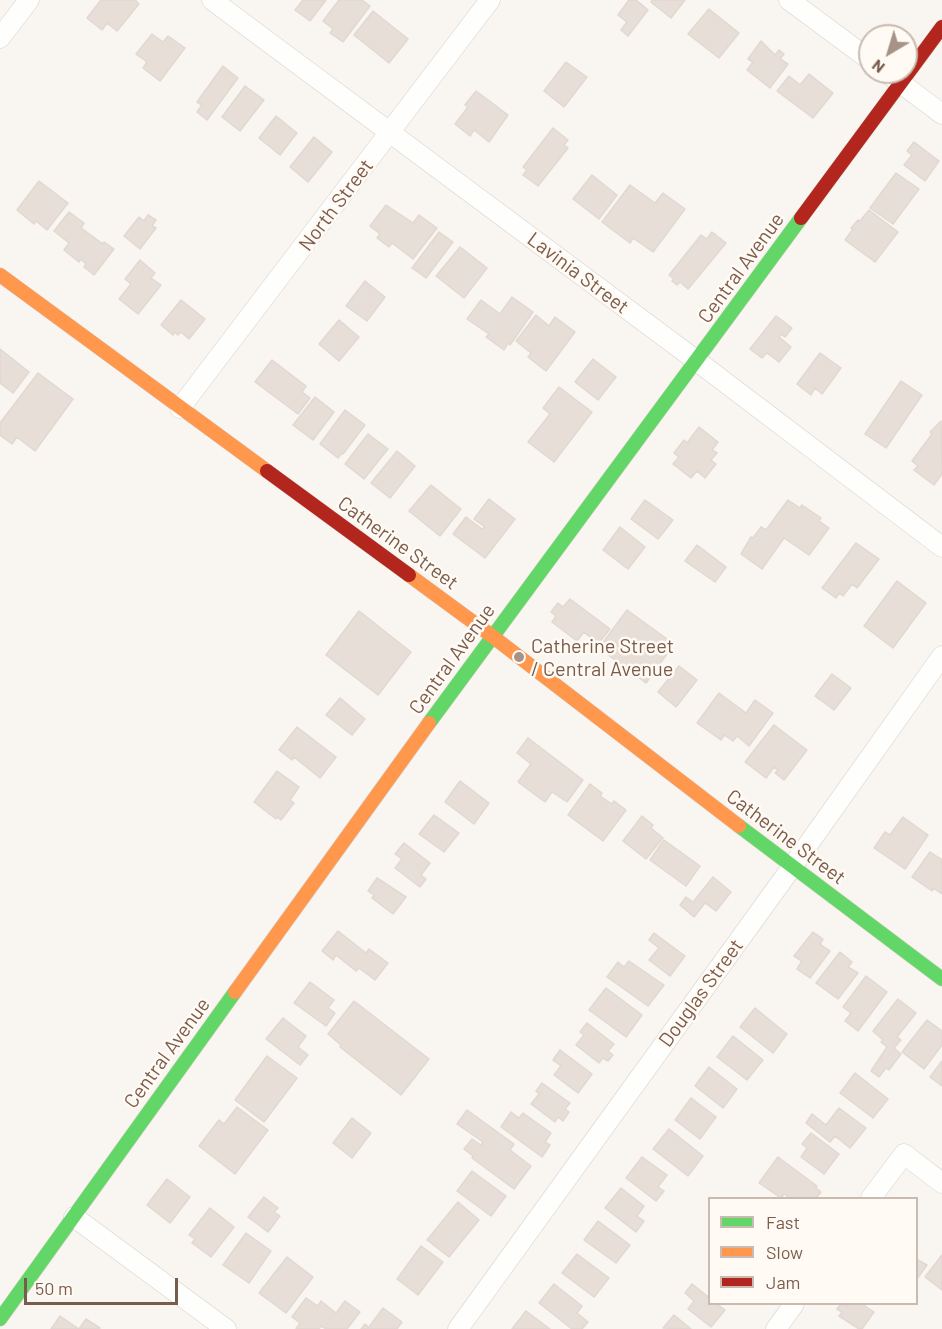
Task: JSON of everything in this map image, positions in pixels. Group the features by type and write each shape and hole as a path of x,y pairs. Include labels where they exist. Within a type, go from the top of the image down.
{"main road":[{"name":"Central Avenue","path":"918,52 942,27"},
{"name":"Central Avenue","path":"0,1318 492,636 697,361 889,84"},
{"name":"Catherine Street","path":"0,275 492,636 792,867 942,979"}],"street":[{"path":"0,38 29,0"},
{"name":"Lavinia Street","path":"212,0 697,361 942,547"},
{"name":"North Street","path":"180,408 490,0"},
{"path":"789,0 858,51"},
{"path":"901,84 942,114"},
{"name":"Douglas Street","path":"458,1329 942,656"},
{"path":"872,1197 904,1154 942,1183"},
{"path":"74,1217 226,1329"},
{"path":"776,1329 793,1305"}],"building":[{"path":"101,0 135,0 139,4 117,31 107,23 102,30 87,18"},
{"path":"303,0 326,0 310,21 295,10"},
{"path":"339,0 362,0 370,6 343,42 330,33 333,29 323,21"},
{"path":"629,0 636,0 648,10 628,36 621,30 627,22 618,15"},
{"path":"652,0 685,0 671,18 651,2"},
{"path":"709,9 739,33 719,58 688,34"},
{"path":"373,11 408,39 389,63 354,35"},
{"path":"152,34 163,42 168,36 185,48 160,81 143,68 147,62 136,54"},
{"path":"761,41 775,55 779,50 784,54 780,59 788,64 770,88 747,70 753,62 748,59"},
{"path":"566,62 587,77 564,107 544,91"},
{"path":"223,66 238,78 207,120 197,112 202,105 197,102"},
{"path":"809,74 833,93 813,118 777,91 789,76 800,85"},
{"path":"245,86 264,100 240,131 222,117"},
{"path":"476,91 508,115 489,142 474,130 470,136 455,124 468,107 465,105"},
{"path":"276,116 297,133 280,155 259,138"},
{"path":"553,128 568,140 564,145 568,148 538,186 523,175 527,170 523,167"},
{"path":"314,137 332,152 308,182 290,167"},
{"path":"914,142 939,161 925,181 904,165 912,155 907,151"},
{"path":"896,173 919,189 893,224 870,208"},
{"path":"592,175 617,195 599,219 573,199"},
{"path":"39,181 68,203 47,230 36,221 34,224 17,210"},
{"path":"630,185 655,203 663,193 685,209 653,252 633,238 630,243 602,222"},
{"path":"386,205 413,223 419,215 437,228 413,259 392,243 389,247 377,238 380,234 370,226"},
{"path":"869,210 898,232 875,262 845,240 853,229 851,228"},
{"path":"69,212 84,223 81,228 114,249 94,275 84,267 86,264 81,259 79,262 64,250 69,243 54,231"},
{"path":"148,215 156,220 152,226 156,228 140,249 124,236 139,217 144,221"},
{"path":"439,232 453,242 426,278 412,268"},
{"path":"712,232 726,243 688,289 680,282 677,285 669,275 701,235 707,239"},
{"path":"460,247 487,268 464,298 436,276"},
{"path":"140,260 155,273 151,278 161,285 138,314 119,299 131,284 125,279"},
{"path":"365,281 385,297 367,321 346,306"},
{"path":"512,297 533,312 504,350 486,337 489,334 467,319 481,300 500,314"},
{"path":"181,300 205,319 189,339 181,332 178,335 175,332 173,335 161,325"},
{"path":"536,315 549,326 555,317 575,332 546,371 528,357 531,353 516,341"},
{"path":"776,316 792,328 785,337 781,334 779,337 791,347 779,362 767,353 762,358 750,349"},
{"path":"339,320 359,337 339,361 319,344"},
{"path":"0,349 29,372 13,393 0,383"},
{"path":"820,353 841,368 822,394 815,388 811,395 797,384"},
{"path":"593,359 616,377 598,400 575,382"},
{"path":"272,360 306,386 302,392 310,398 298,414 255,382"},
{"path":"38,373 73,399 35,451 17,437 12,444 0,435 0,423"},
{"path":"901,381 922,395 886,448 865,434"},
{"path":"559,387 592,412 554,462 528,442 550,414 543,408"},
{"path":"315,397 334,412 313,440 293,425"},
{"path":"345,410 365,425 338,458 320,444"},
{"path":"941,421 942,474 934,485 914,470 918,466 912,461 932,434 930,432"},
{"path":"699,427 718,442 712,450 717,453 711,460 716,464 705,478 697,471 691,478 673,464 679,457 674,453 684,440 687,443"},
{"path":"368,434 388,449 364,479 345,464"},
{"path":"397,451 415,466 390,498 371,483"},
{"path":"431,485 461,509 440,536 409,511"},
{"path":"489,499 515,519 485,558 453,534 466,517 482,529 485,527 474,519"},
{"path":"645,500 673,520 658,539 631,519"},
{"path":"788,500 800,508 802,505 821,518 819,521 829,528 809,555 784,538 762,569 741,554 751,537 753,538 761,527 766,530"},
{"path":"620,527 645,547 628,569 603,550"},
{"path":"856,543 879,559 857,588 852,584 843,596 839,593 836,598 822,588"},
{"path":"697,545 726,567 715,582 685,561"},
{"path":"897,581 926,603 893,648 864,626"},
{"path":"570,599 610,629 598,644 584,632 577,641 552,622 556,616 551,612 558,603 563,607"},
{"path":"627,610 674,644 646,683 599,648"},
{"path":"359,611 411,652 378,695 326,655"},
{"path":"679,666 697,680 676,707 658,692"},
{"path":"832,674 851,688 834,710 815,696"},
{"path":"719,693 746,713 755,700 773,713 749,746 737,736 733,741 724,735 721,740 697,723"},
{"path":"340,698 365,719 352,735 326,715"},
{"path":"774,725 807,750 784,780 775,773 778,770 774,767 766,778 745,762"},
{"path":"297,727 336,757 320,778 294,757 292,760 279,750"},
{"path":"528,738 583,780 567,802 552,792 545,802 518,782 531,764 517,753"},
{"path":"277,771 299,787 290,800 294,803 281,820 277,817 276,819 254,802"},
{"path":"460,781 489,803 474,824 445,802"},
{"path":"590,784 602,793 600,796 612,804 614,801 626,810 603,841 568,815"},
{"path":"434,815 459,833 444,852 419,834"},
{"path":"642,816 663,838 646,859 623,841"},
{"path":"903,817 928,835 905,869 874,848 885,832 890,835"},
{"path":"664,840 700,866 686,886 650,860"},
{"path":"404,843 430,863 421,875 426,879 420,887 395,868 402,859 395,854"},
{"path":"930,852 942,860 942,894 933,888 932,891 912,877"},
{"path":"713,877 731,892 716,911 705,903 694,917 680,905 686,897 693,902"},
{"path":"377,878 406,897 393,914 372,898 374,895 368,891"},
{"path":"338,931 366,953 369,949 388,963 375,980 359,968 356,971 336,955 333,960 322,951"},
{"path":"813,932 823,939 820,944 830,951 810,978 797,969 802,961 794,956"},
{"path":"654,933 685,956 670,976 649,960 659,948 649,940"},
{"path":"840,952 852,962 848,967 858,973 838,999 816,983"},
{"path":"629,961 664,985 648,1006 607,977 618,962 624,967"},
{"path":"866,976 887,992 858,1031 845,1021 851,1013 843,1007"},
{"path":"310,982 334,1000 328,1008 335,1013 326,1026 294,1003"},
{"path":"606,988 642,1015 626,1037 589,1010"},
{"path":"898,999 916,1013 897,1037 901,1040 894,1048 901,1054 889,1070 886,1068 879,1077 871,1071 887,1047 873,1031"},
{"path":"354,1001 429,1059 401,1095 340,1047 341,1045 328,1034"},
{"path":"755,1008 787,1034 773,1053 740,1027"},
{"path":"283,1018 306,1036 298,1047 308,1055 300,1065 266,1039"},
{"path":"927,1020 942,1031 942,1045 924,1069 902,1052"},
{"path":"587,1023 614,1044 608,1051 613,1055 608,1061 603,1058 599,1063 576,1045 584,1035 580,1032"},
{"path":"733,1036 763,1060 747,1080 717,1057"},
{"path":"560,1050 592,1074 578,1093 554,1075 561,1066 553,1060"},
{"path":"267,1056 297,1078 264,1122 235,1100"},
{"path":"942,1061 942,1086 930,1077"},
{"path":"709,1067 737,1089 723,1108 695,1086"},
{"path":"855,1073 888,1099 873,1118 840,1093"},
{"path":"542,1083 570,1103 565,1109 569,1112 563,1121 558,1117 555,1122 531,1104 539,1094 536,1091"},
{"path":"691,1098 716,1117 700,1139 675,1120"},
{"path":"237,1107 268,1130 235,1174 199,1146 219,1120 224,1124"},
{"path":"839,1108 866,1128 850,1148 835,1136 830,1142 806,1123 812,1114 826,1125"},
{"path":"467,1110 514,1144 510,1150 531,1166 514,1189 472,1158 473,1156 464,1149 472,1139 481,1145 483,1142 457,1124"},
{"path":"511,1112 519,1118 523,1113 551,1133 545,1142 550,1145 542,1157 501,1127"},
{"path":"352,1118 371,1133 352,1158 333,1143"},
{"path":"669,1129 703,1156 688,1176 653,1149"},
{"path":"811,1133 839,1154 824,1174 801,1157 807,1148 802,1144"},
{"path":"642,1157 667,1175 658,1187 664,1191 656,1201 626,1178"},
{"path":"778,1157 817,1186 816,1188 821,1192 817,1197 788,1197 784,1194 780,1197 759,1183"},
{"path":"472,1171 506,1196 491,1216 457,1191"},
{"path":"167,1179 190,1197 170,1223 147,1205"},
{"path":"621,1188 644,1206 637,1216 644,1221 636,1232 605,1208"},
{"path":"264,1197 278,1208 274,1212 280,1216 268,1232 248,1217"},
{"path":"458,1202 479,1220 449,1257 427,1240"},
{"path":"210,1208 234,1227 211,1257 192,1243 195,1239 189,1235"},
{"path":"598,1221 630,1245 616,1263 584,1240"},
{"path":"246,1233 271,1251 249,1283 223,1265"},
{"path":"421,1246 443,1262 418,1295 397,1279"},
{"path":"577,1254 609,1278 594,1297 562,1273"},
{"path":"942,1255 942,1290 925,1277"},
{"path":"287,1257 313,1277 286,1313 259,1293"},
{"path":"918,1260 927,1265 918,1278"},
{"path":"554,1284 582,1306 577,1313 588,1322 582,1329 572,1329 539,1303"},
{"path":"692,1284 708,1296 708,1305 718,1305 725,1310 711,1327 688,1309 694,1301 685,1293"},
{"path":"306,1298 318,1306 321,1301 336,1313 345,1301 360,1312 347,1329 326,1329 321,1326 319,1329 296,1329 300,1323 292,1317"},
{"path":"840,1305 864,1305 874,1312 862,1329 859,1329 839,1316 842,1312 837,1309"},
{"path":"383,1308 402,1322 397,1329 361,1329 365,1324 369,1327"},
{"path":"526,1311 550,1329 512,1329"},
{"path":"674,1315 691,1329 663,1328"},
{"path":"60,1316 79,1329 51,1329"},
{"path":"86,1319 100,1328 99,1329 79,1329"}],"traffic: fast":[{"path":"429,723 801,218"},
{"path":"739,826 942,979"},
{"path":"0,1319 235,992"}],"traffic: slow":[{"path":"0,275 267,471"},
{"path":"409,575 739,826"},
{"path":"235,992 429,723"}],"traffic: jam":[{"path":"801,218 942,27"},
{"path":"267,471 409,575"}],"place":[{"name":"Catherine Street / Central Avenue","path":"519,657"}]}
